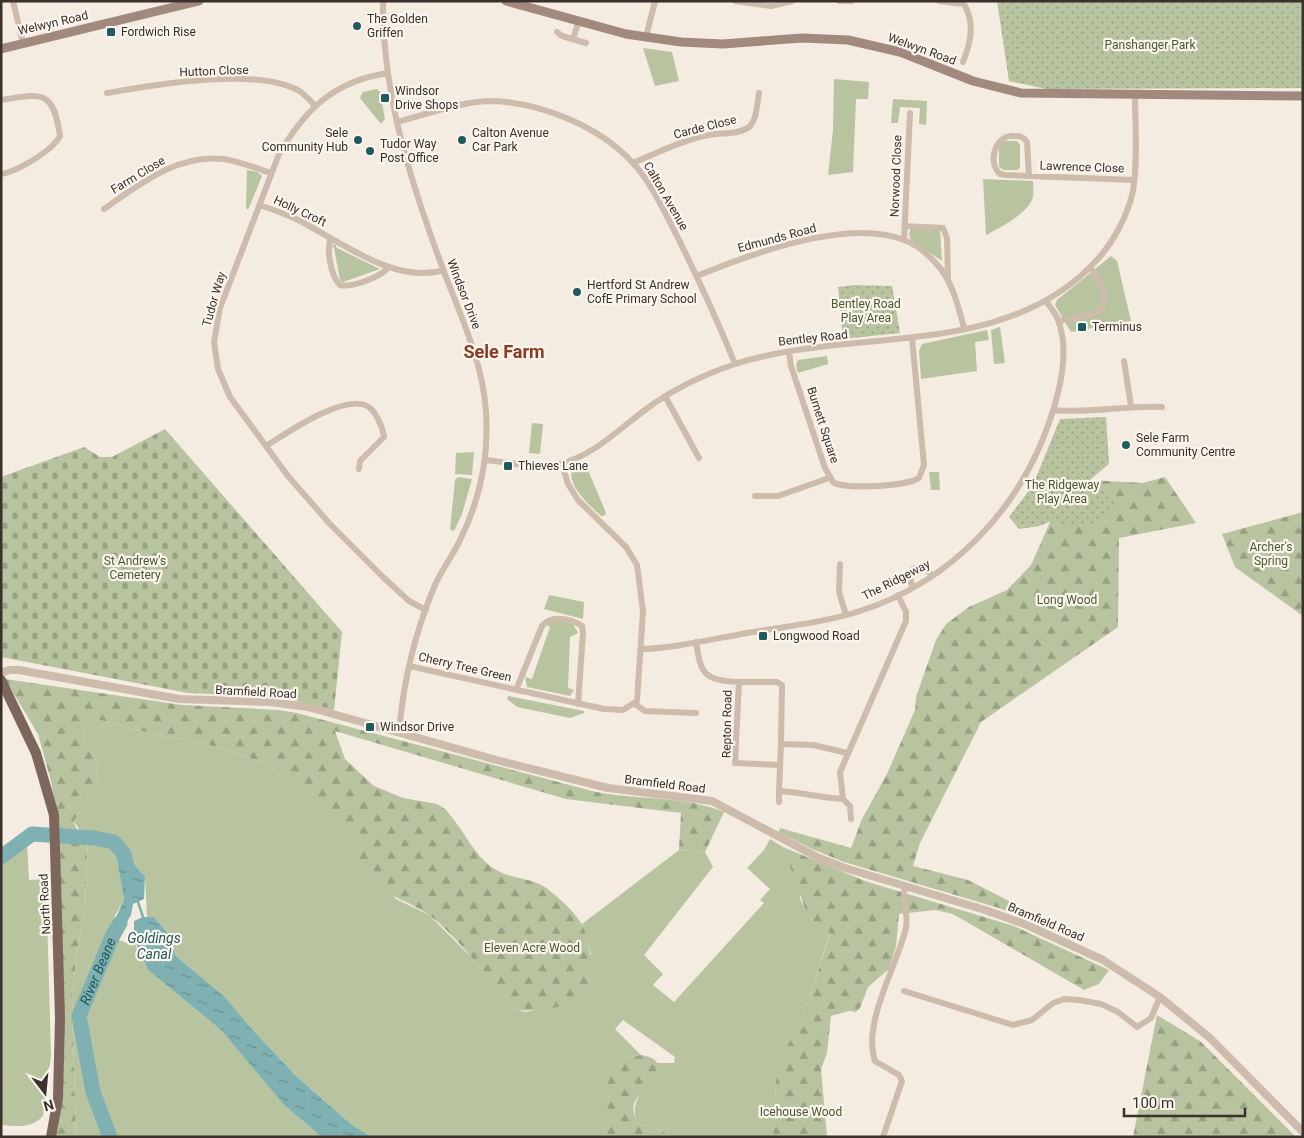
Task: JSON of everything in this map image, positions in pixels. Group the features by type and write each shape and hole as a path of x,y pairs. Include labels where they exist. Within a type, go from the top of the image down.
{"main road":[{"name":"Welwyn Road","path":"1,48 199,1"},
{"name":"Welwyn Road","path":"506,1 646,37 706,44 775,38 848,40 900,52 973,80 1013,91 1303,96"},
{"name":"North Road","path":"1,680 36,753 52,804 60,947 60,1037 58,1098 51,1137"}],"street":[{"path":"13,1 23,44"},
{"name":"Windsor Drive","path":"383,1 388,72 397,122 418,199 471,344 481,377 486,411 485,460 481,483 460,542 436,583 426,610 409,666 399,734"},
{"path":"646,37 655,1"},
{"path":"734,1 771,6 792,1"},
{"path":"839,1 852,1"},
{"path":"939,1 964,4 968,10 971,39 963,62"},
{"path":"573,39 579,20"},
{"path":"557,32 586,43"},
{"name":"Tudor Way","path":"388,72 347,83 315,106 290,136 271,173 223,300 214,342 218,369 224,385 288,476 340,535 400,593 426,610"},
{"name":"Hutton Close","path":"107,93 164,84 213,80 261,81 294,89 315,106"},
{"path":"1,100 36,94 46,98 50,103 60,136 53,145 40,154 12,171 1,174"},
{"name":"Carde Close","path":"633,163 690,140 714,134 733,133 748,128 755,115 759,94"},
{"name":"Bentley Road","path":"485,460 546,465 562,464 602,443 665,396 711,373 735,364 790,352 912,338 964,328 1004,318 1046,301 1090,268 1105,250 1118,228 1130,201 1134,180 1136,94"},
{"name":"Calton Avenue","path":"397,122 471,103 492,101 530,106 564,116 619,149 633,163 659,202 697,276 735,364"},
{"name":"Norwood Close","path":"904,240 910,113"},
{"name":"Lawrence Close","path":"1029,176 1027,142 1020,136 1001,138 996,145 994,162 997,172 1005,175 1029,176 1134,180"},
{"name":"Farm Close","path":"104,209 142,184 184,162 197,159 224,160 271,173"},
{"name":"Holly Croft","path":"260,205 293,218 388,268 431,273 444,270"},
{"path":"905,226 943,228 947,238 948,281"},
{"name":"Edmunds Road","path":"697,276 774,248 823,237 869,233 904,240 923,251 941,269 948,281 964,328"},
{"name":"Holly Croft","path":"331,238 329,248 335,277 340,285 348,286 383,273 388,268"},
{"path":"1059,321 1094,314 1101,310 1104,299 1100,279 1090,268"},
{"name":"The Ridgeway","path":"641,649 696,642 846,615 898,595 932,576 966,550 988,529 1007,505 1038,453 1053,410 1063,356 1059,321 1046,301"},
{"name":"Burnett Square","path":"790,352 791,366 829,478 840,486 904,484 914,482 922,474 924,465 912,338"},
{"path":"1124,362 1131,406"},
{"path":"665,396 699,458"},
{"path":"266,446 302,424 332,410 354,403 364,404 374,413 384,437 360,461 359,469"},
{"path":"1053,410 1075,412 1131,406 1162,407"},
{"path":"562,464 568,484 575,495 626,547 638,565 642,611 639,693 635,704 645,711 696,714"},
{"path":"755,496 778,496 829,478"},
{"path":"840,564 839,592 846,615"},
{"path":"912,587 909,572 914,568 924,568 932,576"},
{"path":"842,799 839,775 906,621 906,612 898,595"},
{"name":"Cherry Tree Green","path":"516,690 546,620 553,618 577,622 582,626 583,633 578,704"},
{"name":"Repton Road","path":"696,642 702,669 708,677 719,681 739,682 735,763 780,765"},
{"name":"Cherry Tree Green","path":"409,666 578,704 618,710 635,704"},
{"name":"Bramfield Road","path":"1,673 9,670 19,670 179,698 289,703 399,734 608,788 712,802 819,858 985,910 1104,960 1160,997 1210,1038 1303,1132"},
{"path":"739,682 777,682 782,684 779,802"},
{"path":"781,744 813,745 847,753"},
{"path":"779,791 802,792 820,798 842,799 850,806 851,819"},
{"path":"884,1137 902,1081 896,1072 876,1061 872,1037 878,1007 893,971 906,925 902,894 905,886"},
{"path":"904,991 950,1003 961,1010 1013,1025 1032,1020 1053,1003 1064,999 1101,1004 1118,1012 1137,1027 1151,1018 1160,997"}],"green space":[{"name":"Panshanger Park","path":"997,1 1303,1 1303,88 1047,89 1009,81"},
{"path":"643,48 672,52 679,81 655,86"},
{"path":"834,79 869,82 868,99 856,99 853,172 828,175 833,130"},
{"path":"377,89 380,92 385,119 381,124 360,98 363,92"},
{"path":"893,99 927,101 926,125 919,124 920,108 900,107 898,123 891,123"},
{"path":"1003,141 1017,141 1020,144 1020,167 1018,170 1004,170 999,167 999,146"},
{"path":"247,170 257,172 262,176 248,210 246,208"},
{"path":"983,179 1033,181 1033,197 1026,209 986,235"},
{"path":"911,228 938,229 940,231 942,261 911,240 909,235"},
{"path":"335,244 337,248 380,269 343,282 340,280 332,246"},
{"path":"1111,256 1117,261 1131,321 1071,332 1055,305 1057,300"},
{"name":"Bentley Road Play Area","path":"855,285 892,286 900,333 843,339 838,287"},
{"path":"1000,327 1005,363 994,364 991,330"},
{"path":"987,330 989,340 975,342 977,371 921,379 919,351 922,344"},
{"path":"827,356 828,364 798,373 796,365 798,360"},
{"name":"The Ridgeway Play Area","path":"1106,417 1109,464 1090,480 1111,490 1116,510 1099,521 1085,526 1070,526 1051,521 1040,526 1019,529 1009,517 1033,485 1060,419"},
{"path":"532,423 543,424 540,454 529,453"},
{"name":"St Andrew's Cemetery","path":"165,429 342,632 334,710 280,697 188,693 1,657 1,477 84,447 100,457 112,457"},
{"path":"474,452 472,475 455,474 456,453"},
{"path":"581,462 585,463 606,513 604,516 601,516 585,500 572,481 573,467"},
{"path":"929,472 939,472 940,490 931,490"},
{"path":"458,477 472,479 462,514 454,531 450,530 455,480"},
{"name":"Long Wood","path":"1165,477 1196,523 1119,538 1118,627 981,722 920,843 913,866 968,880 1079,937 1077,941 999,908 844,862 812,849 779,832 780,828 851,848 862,819 887,774 915,710 916,697 936,640 946,624 969,607 1007,590 1031,565 1051,520 1089,480 1143,483"},
{"name":"Archer's Spring","path":"1303,512 1303,616 1235,567 1222,534"},
{"path":"549,595 584,602 583,619 544,609"},
{"path":"553,619 573,624 578,633 570,637 568,688 574,690 570,696 527,687 525,677 532,679 550,627 545,624"},
{"name":"Eleven Acre Wood","path":"5,679 182,705 279,710 297,713 596,792 694,803 724,812 705,852 679,850 681,813 566,799 335,731 345,759 374,786 403,798 437,804 445,809 473,848 493,868 506,875 535,882 549,890 566,905 581,923 587,939 591,960 591,982 585,997 568,1005 542,1010 521,1010 515,1009 441,925 421,910 378,887 364,874 358,860 357,833 319,809 268,764 203,743 157,735 96,719 87,723 83,738 97,762 98,783 74,821 76,828 88,838 85,909 76,959 72,1000 76,1137 54,1137 58,824 51,781 38,734"},
{"path":"508,696 584,711 584,713 570,718 517,707 507,699"},
{"path":"96,719 157,735 203,743 268,764 319,809 358,833 357,853 396,899 429,915 471,957 515,1009 526,1012 540,1009 591,954 582,924 679,850 705,852 713,867 644,955 663,974 653,985 674,1002 764,903 760,900 770,889 747,868 764,850 770,839 783,847 800,890 800,899 811,919 830,932 806,1009 775,1086 777,1109 772,1137 669,1137 663,1131 638,1123 635,1116 637,1102 644,1088 658,1069 656,1063 674,1063 675,1057 623,1020 615,1029 641,1055 623,1058 609,1137 372,1137 352,1125 296,1076 225,997 176,956 166,931 154,917 147,917 145,876 137,868 125,847 111,837 82,834 74,821 98,783 97,762 83,738 87,723"},
{"path":"88,841 115,849 124,899 115,916 79,1009 79,1041 84,1074 104,1137 76,1137 72,1000 76,959 85,909"},
{"path":"27,842 29,880 46,879 51,1056 43,1116 29,1125 13,1126 1,1125 1,864"},
{"name":"Icehouse Wood","path":"783,847 865,881 1014,926 1109,970 1099,984 1084,990 953,914 935,910 899,914 896,946 889,969 868,987 860,1008 856,1012 849,1011 831,1016 827,1053 821,1069 827,1137 772,1137 777,1109 775,1086 778,1072 783,1055 806,1009 830,933 811,919 806,911"},
{"path":"117,939 129,944 135,944 148,970 221,1030 284,1105 322,1137 113,1137 101,1105 94,1078 85,1030 85,1016"},
{"path":"1157,1015 1200,1041 1296,1137 1133,1137"},
{"path":"641,1055 652,1058 657,1063 657,1070 654,1077 637,1098 634,1104 634,1114 639,1123 663,1131 669,1137 609,1137 600,1117 600,1106 606,1086 623,1058"}],"water":[{"path":"120,844 127,850 140,872 145,876 144,899 133,904 131,915 117,939 106,940 124,899 115,849"},
{"name":"Goldings Canal","path":"143,917 154,917 166,931 176,956 225,997 296,1076 352,1125 372,1137 322,1137 284,1105 221,1030 148,970 134,939 134,921"}],"waterway":[{"name":"River Beane","path":"1,857 32,834 94,838 114,842 124,854 126,863"},
{"path":"137,899 143,917"},
{"name":"River Beane","path":"110,1137 93,1092 79,1016 112,937 120,923"}],"place":[{"name":"The Golden Griffen","path":"357,26"},
{"name":"Fordwich Rise","path":"111,32"},
{"name":"Windsor Drive Shops","path":"385,98"},
{"name":"Sele Community Hub","path":"358,140"},
{"name":"Calton Avenue Car Park","path":"462,140"},
{"name":"Tudor Way Post Office","path":"370,151"},
{"name":"Hertford St Andrew CofE Primary School","path":"577,292"},
{"name":"Terminus","path":"1082,327"},
{"name":"Sele Farm Community Centre","path":"1126,445"},
{"name":"Thieves Lane","path":"508,466"},
{"name":"Longwood Road","path":"763,636"},
{"name":"Windsor Drive","path":"370,727"}],"district":[{"name":"Sele Farm","path":"504,352"}]}
